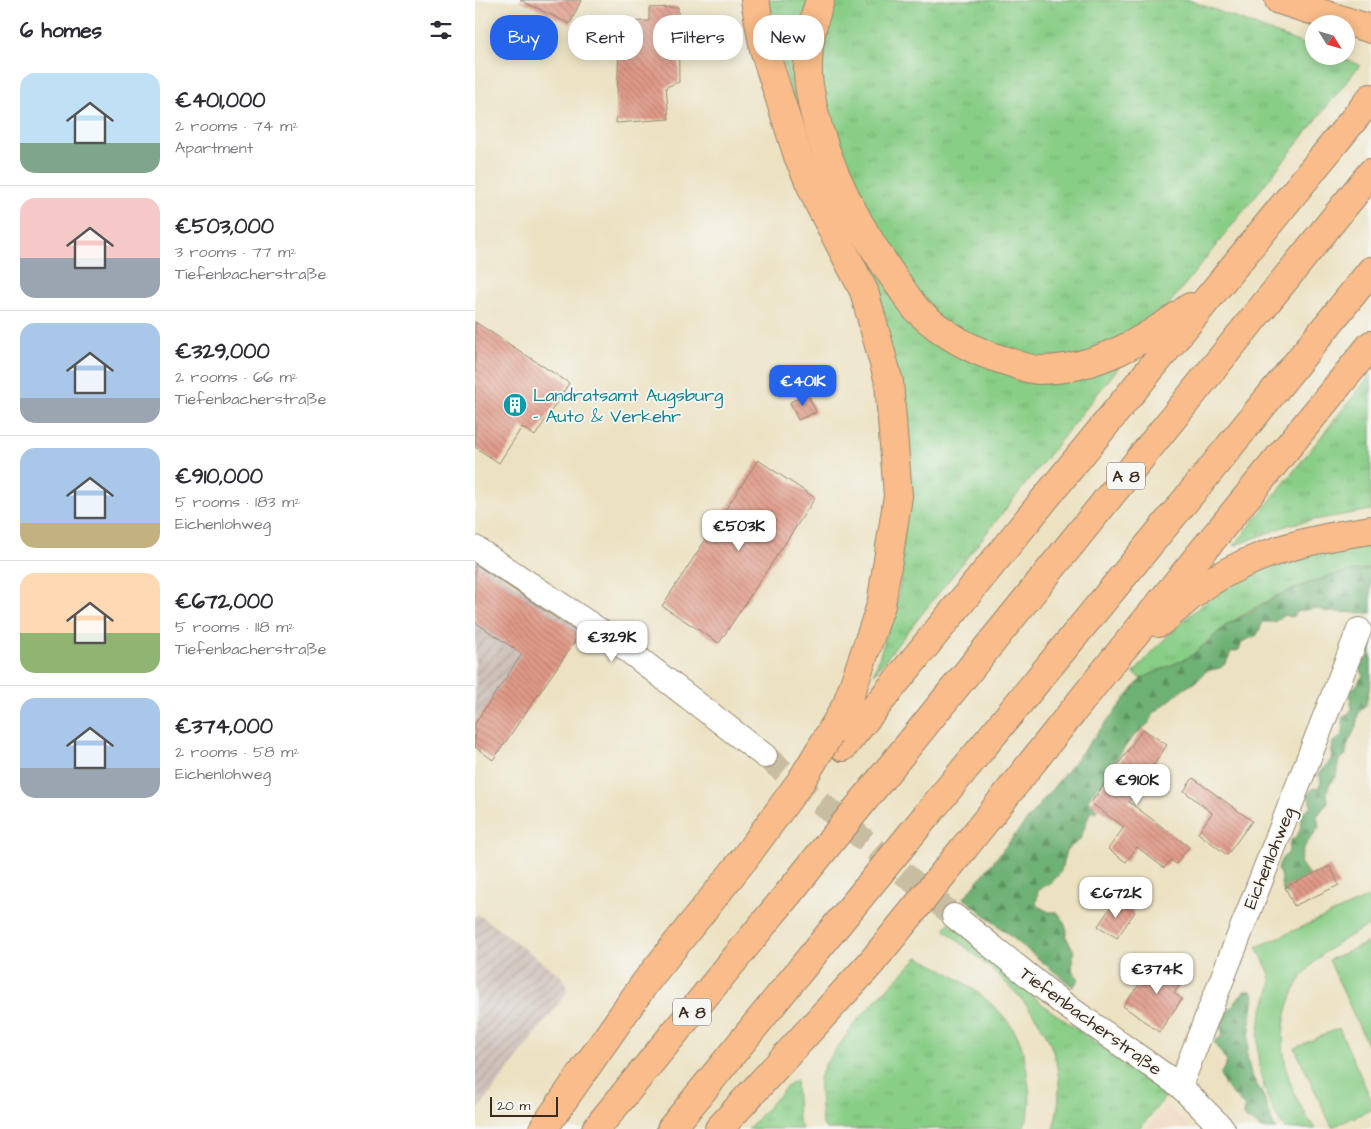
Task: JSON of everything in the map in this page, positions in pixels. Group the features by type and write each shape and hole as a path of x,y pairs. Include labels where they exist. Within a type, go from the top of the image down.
{"highway":[{"path":"755,0 764,49 798,156 819,204 863,291 889,382 898,496 881,605 836,741"},
{"path":"820,0 809,35 809,84 825,144 843,190 873,248 917,310 951,337 987,356 1037,370 1080,365 1122,351 1165,325 1220,286"},
{"path":"1279,0 1371,29"},
{"path":"543,1129 645,984 836,741 1220,286 1371,98"},
{"name":"A 8","path":"596,1129 1371,174"},
{"path":"671,1129 1371,271"},
{"path":"719,1129 871,963 965,848 1112,662 1371,345"},
{"path":"1112,662 1210,582 1268,554 1323,536 1371,530"}],"street":[{"path":"475,548 617,642 765,756"},
{"name":"Eichenlohweg","path":"1179,1086 1359,630"},
{"name":"Tiefenbacherstraße","path":"954,916 1065,1005 1179,1086 1223,1129"}],"shaded area":[{"path":"475,558 582,630 493,760 475,747"},
{"path":"478,914 561,976 566,983 567,992 475,1114 475,917"},
{"path":"1168,1106 1191,1129 1148,1129"}],"green space":[{"path":"769,0 1189,0 1305,45 1305,65 1355,65 1355,63 1360,65 874,674 898,599 908,489 839,213 808,142 789,86 783,60 824,60 824,15 772,15"},
{"path":"1371,374 1371,510 1291,524 1234,546"},
{"path":"1371,537 1371,568 1314,581 1296,588 1244,614 1227,625 1189,657 1141,679 1134,673 1185,620 1224,589 1244,576 1289,556"},
{"path":"1371,568 1371,613 1328,612 1315,608 1296,612 1292,617 1284,615 1275,622 1263,622 1257,635 1242,642 1239,650 1231,652 1226,663 1220,668 1206,671 1196,682 1185,688 1154,713 1150,722 1131,739 1112,765 1102,784 1088,800 1097,809 1096,812 1090,812 1080,840 1066,850 1061,871 1056,878 1038,891 1036,905 1049,912 1057,912 1067,930 1066,937 1074,951 1072,970 1079,979 1073,987 964,898 1141,679 1191,656 1226,626 1279,595 1332,575"},
{"path":"1371,639 1371,680 1366,705 1360,710 1355,729 1348,743 1346,755 1339,760 1336,777 1329,785 1327,793 1328,802 1317,816 1319,827 1303,849 1300,862 1308,874 1307,883 1292,896 1284,893 1281,883 1282,878 1278,871 1280,863 1288,854 1290,841 1299,833 1300,815 1311,806 1308,794 1314,788 1318,788 1321,782 1319,772 1331,760 1333,742 1343,732 1342,718 1352,710 1349,691 1357,685 1363,675 1359,668 1370,654 1366,651 1366,643"},
{"path":"1371,896 1371,925 1338,943 1323,954 1309,968 1296,987 1288,1007 1284,1028 1287,1071 1303,1111 1316,1129 1285,1129 1269,1102 1260,1073 1258,1058 1259,1028 1262,1012 1270,991 1271,979 1257,947"},
{"path":"949,923 1047,1008 1130,1066 1167,1095 1139,1129 1053,1129 1059,1095 1057,1065 1048,1038 1033,1014 1014,991 944,929"},
{"path":"1371,941 1371,1053 1329,960"},
{"path":"918,957 945,971 983,996 1014,1030 1024,1054 1030,1093 1029,1112 1022,1129 826,1129 822,1123 819,1078 826,1063 860,1017"},
{"path":"1244,991 1251,991 1254,994 1247,1056 1251,1074 1264,1097 1271,1120 1276,1129 1261,1129 1246,1118 1244,1116 1245,1107 1225,1086 1220,1075 1227,1062 1214,1042 1223,1035 1219,1023"},
{"path":"1339,1028 1371,1099 1371,1110 1332,1127 1295,1048"},
{"path":"796,1080 798,1119 802,1129 748,1129 789,1084"}],"building":[{"path":"520,0 581,0 574,15 568,15 568,23 558,18 558,15 551,15"},
{"path":"678,7 678,15 653,15 653,60 679,60 679,82 666,87 669,119 616,123 618,60 643,60 643,21 649,21 649,8"},
{"name":"Landratsamt Augsburg - Auto & Verkehr","path":"475,322 569,383 535,436 522,427 499,463 475,447"},
{"path":"808,394 816,412 798,420 790,402"},
{"path":"758,460 815,498 719,643 662,606"},
{"path":"475,564 580,634 493,760 475,747 475,723 522,654 475,622"},
{"path":"1143,729 1167,745 1129,802 1189,847 1176,864 1171,860 1164,868 1137,847 1126,862 1108,849 1124,827 1091,803"},
{"path":"1193,778 1252,821 1227,855 1198,833 1212,813 1184,791"},
{"path":"1330,866 1339,885 1294,906 1285,887"},
{"path":"1116,899 1135,912 1117,938 1098,926"},
{"path":"1160,957 1187,976 1174,993 1182,999 1159,1032 1123,1006"}],"tunnel":[{"path":"765,756 954,916"}],"place":[{"name":"Landratsamt Augsburg - Auto & Verkehr","path":"515,405"}]}
